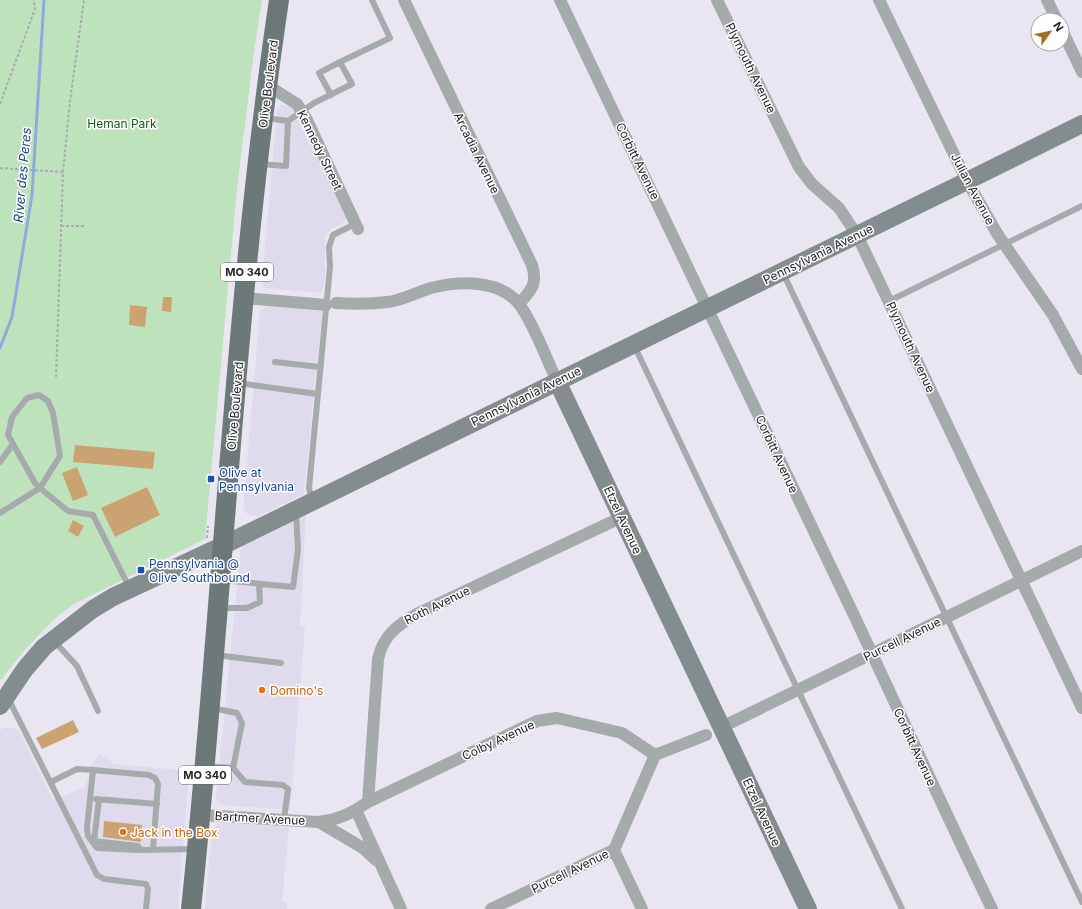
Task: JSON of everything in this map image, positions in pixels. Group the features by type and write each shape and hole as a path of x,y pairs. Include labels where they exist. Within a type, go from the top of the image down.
{"main road":[{"name":"Olive Boulevard","path":"191,909 201,815 245,298 263,118 279,0"}],"street":[{"name":"Arcadia Avenue","path":"404,0 532,265 535,275 535,283 519,304"},
{"name":"Corbitt Avenue","path":"560,0 708,307 872,654 917,754 992,909"},
{"name":"Plymouth Avenue","path":"717,0 799,167 808,179 839,208 857,235 1082,708"},
{"name":"Julian Avenue","path":"879,0 967,182 1004,245 1053,315 1082,369"},
{"path":"1047,0 1053,12"},
{"path":"1070,47 1082,72"},
{"name":"Kennedy Street","path":"267,85 297,104 308,120 356,227"},
{"name":"Pennsylvania Avenue","path":"3,700 25,669 53,640 92,609 130,588 224,545 708,307 967,182 1082,124"},
{"name":"Etzel Avenue","path":"245,298 331,304 365,304 389,302 431,288 475,284 496,287 504,291 519,304 808,909"},
{"name":"Roth Avenue","path":"368,802 378,659 386,638 403,621 622,517"},
{"name":"Purcell Avenue","path":"722,728 1082,551"},
{"name":"Colby Avenue","path":"368,802 537,721 557,718 622,733 654,755"},
{"path":"654,755 706,735"},
{"name":"Purcell Avenue","path":"491,909 614,850 654,755"},
{"name":"Bartmer Avenue","path":"201,815 318,822 344,817 368,802"},
{"name":"Bartmer Avenue","path":"356,810 401,909"},
{"name":"Bartmer Avenue","path":"318,822 363,848 380,864"},
{"path":"614,850 642,909"}],"lane":[{"path":"331,95 319,73 390,38 372,0"},
{"path":"263,118 288,121 302,111 352,84 340,62"},
{"path":"258,164 286,166 288,121"},
{"path":"889,301 1082,206"},
{"path":"312,501 309,488 317,394 331,304 329,247 333,235 356,227"},
{"path":"782,272 1082,902"},
{"path":"633,344 902,909"},
{"path":"275,362 320,367"},
{"path":"237,383 317,394"},
{"path":"0,513 40,488 60,456 53,413 48,401 39,395 27,398 12,417 8,435 35,483 40,488 68,511 93,515 130,588"},
{"path":"0,462 13,444"},
{"path":"221,580 293,587 298,550 298,514 295,510"},
{"path":"218,608 247,608 260,602 259,584"},
{"path":"53,640 77,666 98,711"},
{"path":"215,655 281,663"},
{"path":"3,700 51,782 97,875 104,879 146,884 148,889 146,909"},
{"path":"210,708 237,713 240,717 242,723 233,768"},
{"path":"205,766 233,768 245,782 283,785 288,789 284,819"},
{"path":"51,782 77,769 150,775 155,778 158,784 153,849"},
{"path":"93,770 87,828 88,836 97,848 141,850 197,849"},
{"path":"90,798 157,804"},
{"path":"99,799 94,841 138,846 141,850"}],"path":[{"path":"0,104 35,9 34,0"},
{"path":"56,377 63,172 70,101 84,0"},
{"path":"0,168 63,172"},
{"path":"61,226 84,226"}],"shaded area":[{"path":"281,105 286,105 292,108 299,114 305,123 347,220 325,235 325,274 322,293 270,289 264,287 262,281 277,109"},
{"path":"266,306 322,311 304,494 258,516 247,514 243,509 260,311"},
{"path":"306,513 300,626 305,627 290,810 223,805 218,802 216,796 241,548 245,543"},
{"path":"6,727 14,728 20,732 53,800 85,787 92,764 99,754 115,764 189,771 178,909 0,909 0,730"},
{"path":"222,823 289,827 282,901 287,902 287,909 205,909 212,832 217,824"}],"green space":[{"name":"Heman Park","path":"0,0 262,0 237,189 205,539 74,604 53,620 23,652 0,681"}],"building":[{"path":"163,297 172,297 171,312 162,311"},
{"path":"130,305 147,307 145,327 129,325"},
{"path":"75,445 155,452 153,469 73,462"},
{"path":"77,467 88,495 73,501 62,473"},
{"path":"147,487 160,515 115,537 101,508"},
{"path":"73,520 84,526 78,537 68,531"},
{"path":"73,720 79,732 42,749 36,738"},
{"name":"Jack in the Box","path":"104,821 142,825 141,842 103,837"}],"waterway":[{"name":"River des Peres","path":"0,348 12,317 32,195 44,0"}],"place":[{"name":"Olive at Pennsylvania","path":"211,479"},
{"name":"Pennsylvania @ Olive Southbound","path":"141,570"},
{"name":"Domino's","path":"262,690"},
{"name":"Jack in the Box","path":"123,832"}]}
